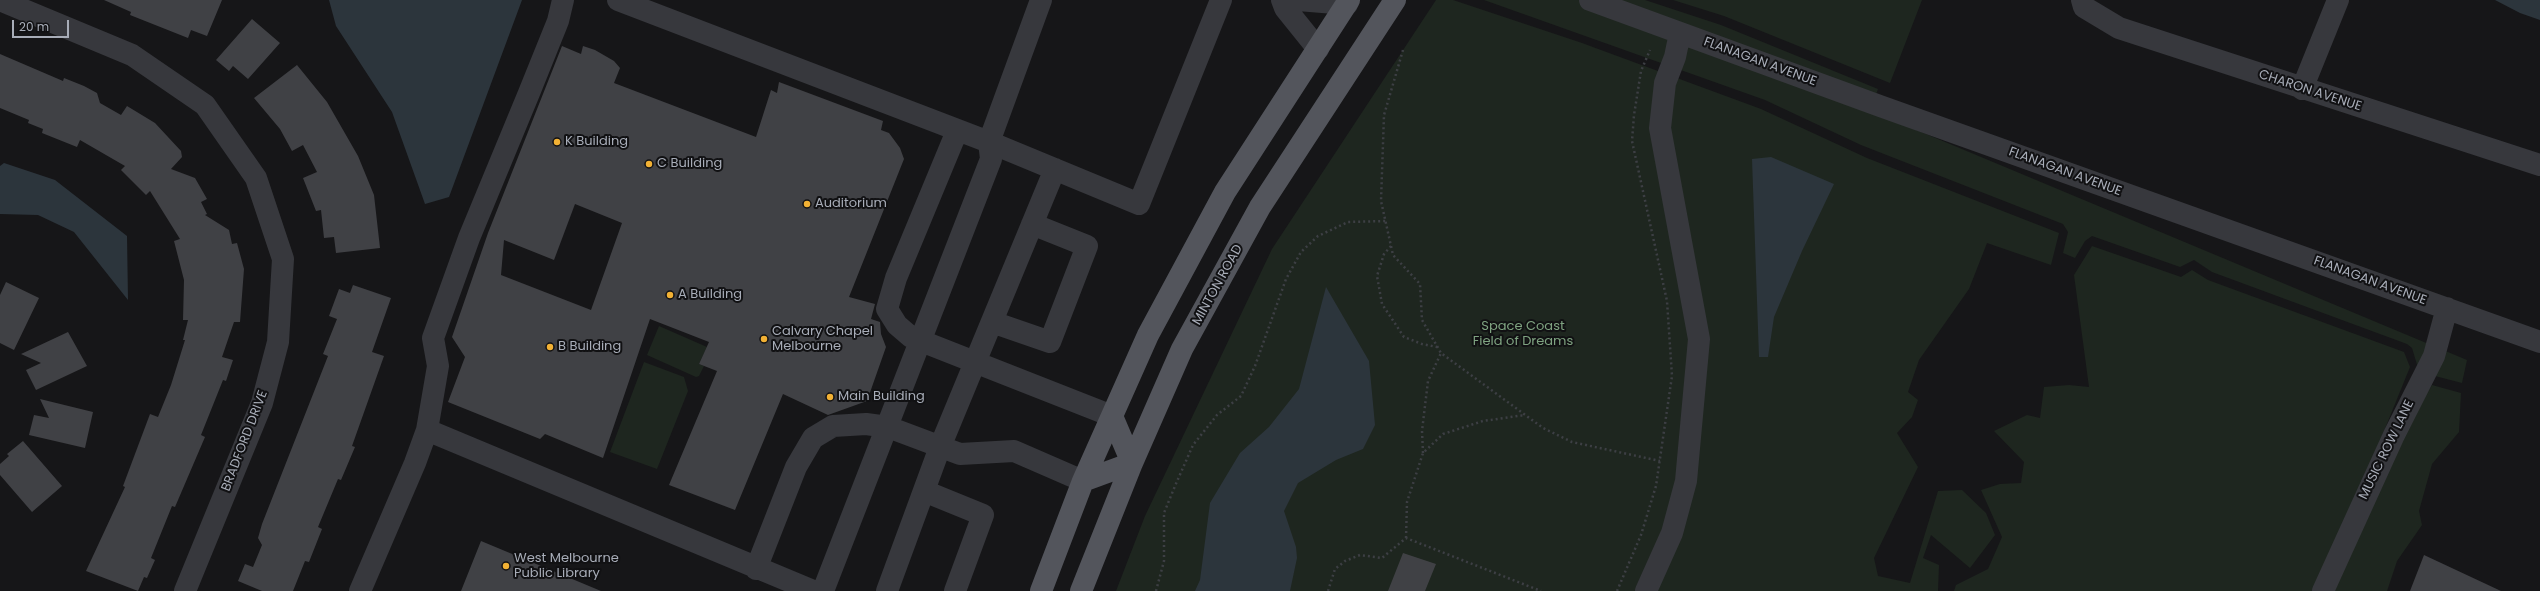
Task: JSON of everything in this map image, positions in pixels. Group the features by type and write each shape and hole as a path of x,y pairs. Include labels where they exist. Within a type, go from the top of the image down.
{"main road":[{"name":"MINTON ROAD","path":"1081,591 1132,463 1182,349 1260,207 1395,0"},
{"path":"1041,591 1083,481 1148,335 1225,192 1348,2"},
{"path":"1083,481 1132,463 1112,416"}],"street":[{"name":"BRADFORD DRIVE","path":"0,0 132,55 206,105 256,178 283,260 278,342 262,403 185,591"},
{"path":"360,591 415,463 427,430 438,366 433,338 469,238 529,93 563,0"},
{"path":"618,0 957,131 990,142 1139,204 1221,0"},
{"path":"823,591 888,427 916,339 992,159 990,142 1041,0"},
{"path":"1282,0 1285,8 1318,49"},
{"path":"1298,0 1348,2"},
{"name":"FLANAGAN AVENUE","path":"1590,0 2540,342"},
{"path":"2302,89 2338,0"},
{"name":"CHARON AVENUE","path":"2083,4 2119,28 2540,166"},
{"path":"1646,591 1672,533 1686,481 1699,339 1660,128 1665,83 1675,57 1680,33"},
{"path":"957,131 896,278 887,309 898,325 916,339 1112,416"},
{"path":"887,591 940,447 1055,169"},
{"path":"992,322 1050,342 1087,246 1032,224"},
{"name":"MUSIC ROW LANE","path":"2324,591 2381,462 2434,356 2447,308"},
{"path":"756,569 796,467 813,438 833,426 866,424 888,427 960,454 1014,451 1083,481"},
{"path":"427,430 756,569 813,591"},
{"path":"924,491 983,515 955,591"}],"path":[{"path":"1403,50 1384,115 1381,201 1393,255 1420,284 1422,320 1437,347 1441,353 1542,428 1572,442 1660,461"},
{"path":"1617,591 1641,535 1656,486 1672,376 1667,302 1632,141 1634,115 1641,71 1650,50"},
{"path":"1156,591 1164,561 1164,513 1178,480 1193,445 1217,415 1241,396 1257,360 1286,279 1301,252 1318,236 1348,222 1386,221"},
{"path":"1391,246 1384,254 1377,276 1382,304 1404,337 1422,344 1437,347"},
{"path":"1328,591 1335,570 1344,561 1360,555 1382,558 1406,538 1407,502 1423,453 1422,430 1428,381 1441,353"},
{"path":"1423,453 1443,434 1483,421 1526,415"},
{"path":"1406,538 1541,591"}],"green space":[{"name":"Space Coast Field of Dreams","path":"1436,0 1453,0 1582,43 1761,109 1867,158 2059,233 2051,265 1987,243 1969,289 1919,360 1908,392 1918,400 1912,417 1897,433 1918,467 1874,558 1878,576 1910,583 1938,491 1962,490 1986,513 1995,535 1970,568 1931,535 1923,558 1939,565 1938,591 1116,591 1145,516 1272,249"},
{"path":"1484,0 1645,0 1721,25 1878,89 1872,106 1902,124 2467,360 2462,383 2435,376 2418,368 2412,348 2407,344 2212,272 2194,260 2180,267 2092,236 2085,241 2075,258 2063,253 2068,232 2063,224 1861,145 1765,100"},
{"path":"1673,0 1922,0 1890,83 1724,16"},
{"path":"2092,246 2181,277 2192,270 2208,280 2404,352 2410,367 2319,591 1954,591 1956,585 1988,569 2002,537 1981,490 2000,484 2021,483 2024,462 1994,431 2027,415 2040,418 2044,387 2069,385 2089,387 2074,275"},
{"path":"659,326 707,347 699,364 704,366 699,376 696,377 647,355"},
{"path":"644,362 684,377 688,391 657,469 610,452"},
{"path":"2432,385 2461,393 2459,432 2432,464 2419,511 2422,525 2397,561 2387,591 2331,591 2410,419"}],"shaded area":[{"path":"329,0 522,0 449,197 425,204 392,112 336,26"},
{"path":"2495,0 2540,0 2540,20 2520,13"},
{"path":"1771,157 1834,184 1802,251 1774,317 1768,357 1759,357 1752,159"},
{"path":"4,163 55,180 127,236 128,300 74,232 38,215 0,214 0,166"},
{"path":"1326,287 1369,361 1375,425 1363,449 1336,460 1298,483 1284,511 1296,547 1297,558 1290,591 1195,591 1200,580 1210,503 1240,453 1269,427 1299,389"}],"building":[{"path":"104,0 222,0 207,36 191,30 188,38 130,15 131,12"},
{"path":"252,19 280,43 248,79 233,66 229,71 216,60"},
{"path":"562,46 581,54 583,46 595,50 614,61 620,68 614,83 756,137 771,90 777,93 779,82 883,121 881,130 889,133 900,148 904,159 849,297 875,304 871,319 880,322 881,334 886,347 867,401 828,415 783,394 735,510 669,485 717,371 699,364 709,342 650,319 603,458 545,434 540,439 448,402 465,357 452,337 488,233","holes":["575,204 622,223 591,310 501,275 504,240 554,260"]},
{"path":"0,54 63,81 64,78 84,86 97,93 100,103 121,115 127,106 155,123 181,151 182,157 171,169 195,178 207,199 201,202 207,214 205,215 229,230 232,244 237,243 244,269 240,322 234,322 222,357 233,360 226,381 223,380 201,435 205,437 175,507 172,506 151,558 155,560 147,578 144,577 138,591 86,571 125,487 123,486 150,414 158,417 171,385 185,340 183,340 188,320 183,320 184,280 174,241 180,239 150,191 146,195 121,170 125,166 80,140 77,147 42,133 43,129 28,123 29,120 0,108"},
{"path":"297,65 327,102 358,156 374,195 380,248 336,253 334,237 324,238 321,210 316,211 303,178 317,172 303,145 292,151 280,129 254,98"},
{"path":"6,282 39,298 14,350 0,343 0,295"},
{"path":"353,285 391,298 372,352 384,356 352,446 355,447 341,480 338,479 318,527 322,529 309,562 305,561 293,591 262,591 238,581 245,564 253,567 262,545 258,538 262,524 328,356 323,354 337,319 329,316 339,289 350,293"},
{"path":"68,332 87,366 36,390 26,370 41,363 21,354"},
{"path":"40,399 93,412 85,448 29,435 34,415 49,418"},
{"path":"23,441 62,486 32,512 0,475 0,464 9,456 7,454"},
{"name":"West Melbourne Public Library","path":"481,541 601,591 461,591"},
{"path":"1403,553 1436,564 1425,591 1388,591"},
{"path":"2424,555 2501,591 2410,591"}],"place":[{"name":"K Building","path":"557,142"},
{"name":"C Building","path":"649,164"},
{"name":"Auditorium","path":"807,204"},
{"name":"A Building","path":"670,295"},
{"name":"Calvary Chapel Melbourne","path":"764,339"},
{"name":"B Building","path":"550,347"},
{"name":"Main Building","path":"830,397"},
{"name":"West Melbourne Public Library","path":"506,566"}]}
